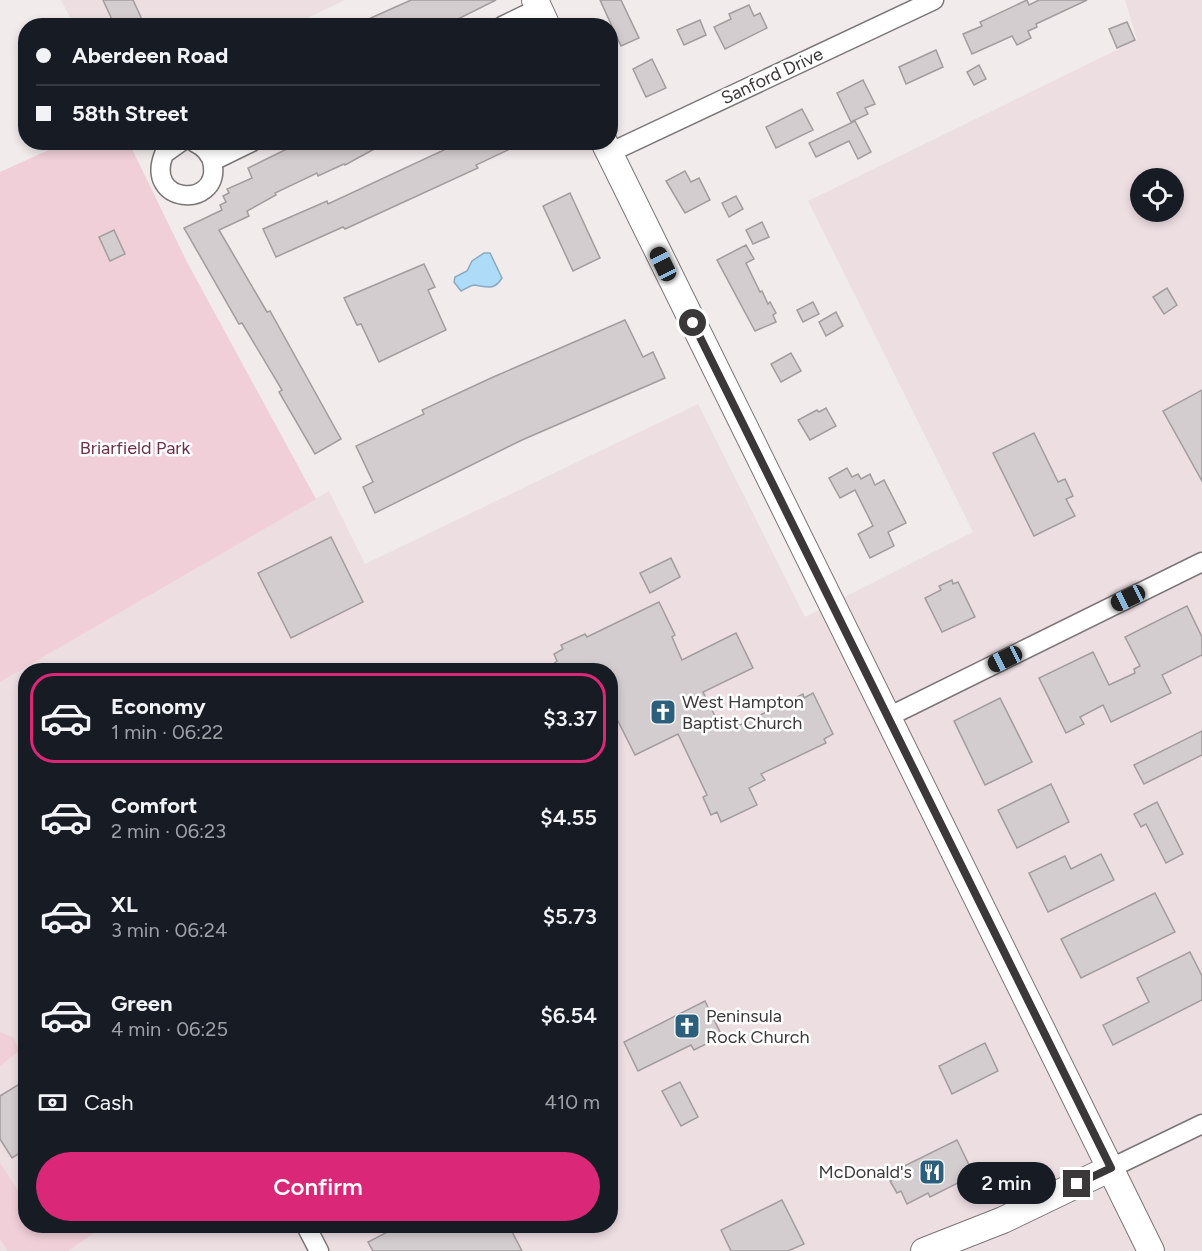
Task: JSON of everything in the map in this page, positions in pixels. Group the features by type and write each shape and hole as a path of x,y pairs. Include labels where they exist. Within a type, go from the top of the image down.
{"main road":[{"path":"608,150 886,718 1151,1251"},
{"path":"924,1251 1003,1220 1111,1168"}],"street":[{"name":"Sanford Drive","path":"618,143 934,0"},
{"path":"522,18 540,11"},
{"path":"168,150 160,163 162,180 175,193 193,195 201,192 212,178 213,161 205,150"},
{"path":"213,161 236,150"},
{"path":"886,718 1202,562"},
{"path":"1111,1168 1202,1124"},
{"path":"310,1233 319,1251"}],"shaded area":[{"path":"61,0 345,0 308,18 70,18"},
{"path":"1125,0 1202,0 1202,1251 0,1251 0,682 18,672 18,1233 618,1233 618,663 33,663 329,491 365,564 698,404 805,617 973,532 808,201 1137,40"}],"green space":[{"name":"Briarfield Park","path":"49,150 132,150 187,262 316,499 33,663 18,663 18,672 0,682 0,172"},
{"path":"0,1032 14,1038 18,1052 0,1066"},
{"path":"0,1163 18,1190 18,1233 94,1233 68,1251 8,1251 0,1239"}],"water":[{"path":"484,253 490,253 502,278 493,286 473,285 461,291 454,282 455,277 467,271 472,261"}],"building":[{"path":"103,0 133,0 141,18 111,18"},
{"path":"411,0 496,0 460,18 371,18"},
{"path":"600,0 621,0 639,38 621,46 618,39 618,18 608,18"},
{"path":"1027,0 1029,5 1039,0 1087,0 1036,24 1037,27 1028,31 1031,38 1017,45 1012,36 972,54 963,34 982,26 980,22"},
{"path":"749,5 754,16 760,13 767,28 725,49 714,27 731,19 729,14"},
{"path":"700,20 706,35 684,45 677,30"},
{"path":"1127,22 1135,40 1117,48 1109,29"},
{"path":"936,50 943,67 906,84 899,67"},
{"path":"652,59 666,88 646,97 633,69"},
{"path":"979,65 986,79 974,85 967,72"},
{"path":"863,80 875,104 865,108 868,114 851,122 837,93"},
{"path":"802,109 813,130 776,148 766,127"},
{"path":"855,121 871,152 858,159 849,141 816,157 809,143"},
{"path":"285,150 372,150 345,165 318,176 317,173 275,193 276,195 247,211 249,216 219,230 267,312 270,311 341,439 315,454 279,392 282,390 242,323 239,324 184,228 222,210 220,205 226,202 223,196 229,193 227,189 252,178 248,168"},
{"path":"444,150 508,150 476,165 478,168 345,229 343,227 276,257 263,229 327,201 328,204"},
{"path":"685,171 691,182 699,178 710,200 685,213 666,181"},
{"path":"570,193 600,258 573,271 543,206"},
{"path":"736,196 743,209 729,217 722,203"},
{"path":"762,222 769,237 753,244 746,230"},
{"path":"114,230 125,254 110,261 99,237"},
{"path":"746,245 754,259 746,263 760,292 762,291 768,304 770,302 776,313 773,315 776,322 755,331 717,260"},
{"path":"424,264 435,287 428,290 446,330 379,362 361,324 357,325 344,298"},
{"path":"1167,288 1177,305 1164,314 1153,297"},
{"path":"813,302 819,314 803,322 797,310"},
{"path":"836,312 843,326 826,336 819,322"},
{"path":"625,320 643,357 653,352 665,378 522,440 375,513 363,487 373,482 356,446 424,414 422,410"},
{"path":"791,353 801,371 781,382 771,364"},
{"path":"1202,390 1202,481 1163,411"},
{"path":"826,408 836,426 810,440 798,420"},
{"path":"1034,433 1058,482 1065,479 1073,496 1066,499 1075,516 1034,536 993,453"},
{"path":"847,468 852,477 858,474 861,479 870,474 875,485 884,480 906,523 888,532 894,546 870,558 858,534 873,526 855,490 840,498 829,478"},
{"path":"331,537 363,602 291,638 258,573"},
{"path":"671,558 680,577 650,593 640,573"},
{"path":"952,580 953,584 958,582 975,617 942,632 925,598 941,590 939,586"},
{"name":"West Hampton Baptist Church","path":"659,602 675,635 672,637 682,660 736,633 753,668 703,692 720,726 735,719 738,726 803,694 804,698 813,693 833,734 824,739 826,743 761,774 765,780 749,788 757,805 721,822 717,812 711,815 703,797 707,795 678,734 635,755 618,721 618,663 555,663 557,661 554,654 563,649 561,645 585,634 587,637"},
{"path":"1187,606 1202,637 1202,655 1162,675 1171,693 1111,722 1103,705 1080,717 1084,724 1066,733 1039,678 1093,652 1109,685 1135,673 1134,669 1140,666 1125,637"},
{"path":"1000,698 1032,762 985,785 954,721"},
{"path":"1202,731 1202,755 1144,784 1134,765"},
{"path":"1051,784 1069,822 1017,848 998,810"},
{"path":"1157,802 1183,854 1166,863 1146,824 1141,827 1134,814"},
{"path":"1101,854 1114,880 1048,912 1029,873 1065,856 1071,869"},
{"path":"1155,893 1175,932 1081,978 1061,939"},
{"path":"1190,952 1202,976 1202,1000 1113,1045 1103,1025 1149,1002 1137,978"},
{"name":"Peninsula Rock Church","path":"705,1001 722,1036 694,1050 691,1045 638,1071 624,1042"},
{"path":"985,1043 998,1071 952,1094 939,1066"},
{"path":"680,1082 698,1117 681,1126 662,1091"},
{"path":"18,1085 18,1154 12,1158 0,1139 0,1096"},
{"name":"McDonald's","path":"957,1140 972,1171 960,1177 962,1181 930,1197 928,1193 907,1204 901,1191 897,1193 890,1181 895,1179 892,1172"},
{"path":"782,1200 804,1244 788,1251 731,1251 721,1230"},
{"path":"385,1233 513,1233 522,1251 373,1251 368,1242"}],"place":[{"name":"West Hampton Baptist Church","path":"663,712"},
{"name":"Peninsula Rock Church","path":"687,1026"},
{"name":"McDonald's","path":"932,1172"}],"route":[{"path":"693,323 837,619 1111,1168 1077,1184"}]}
